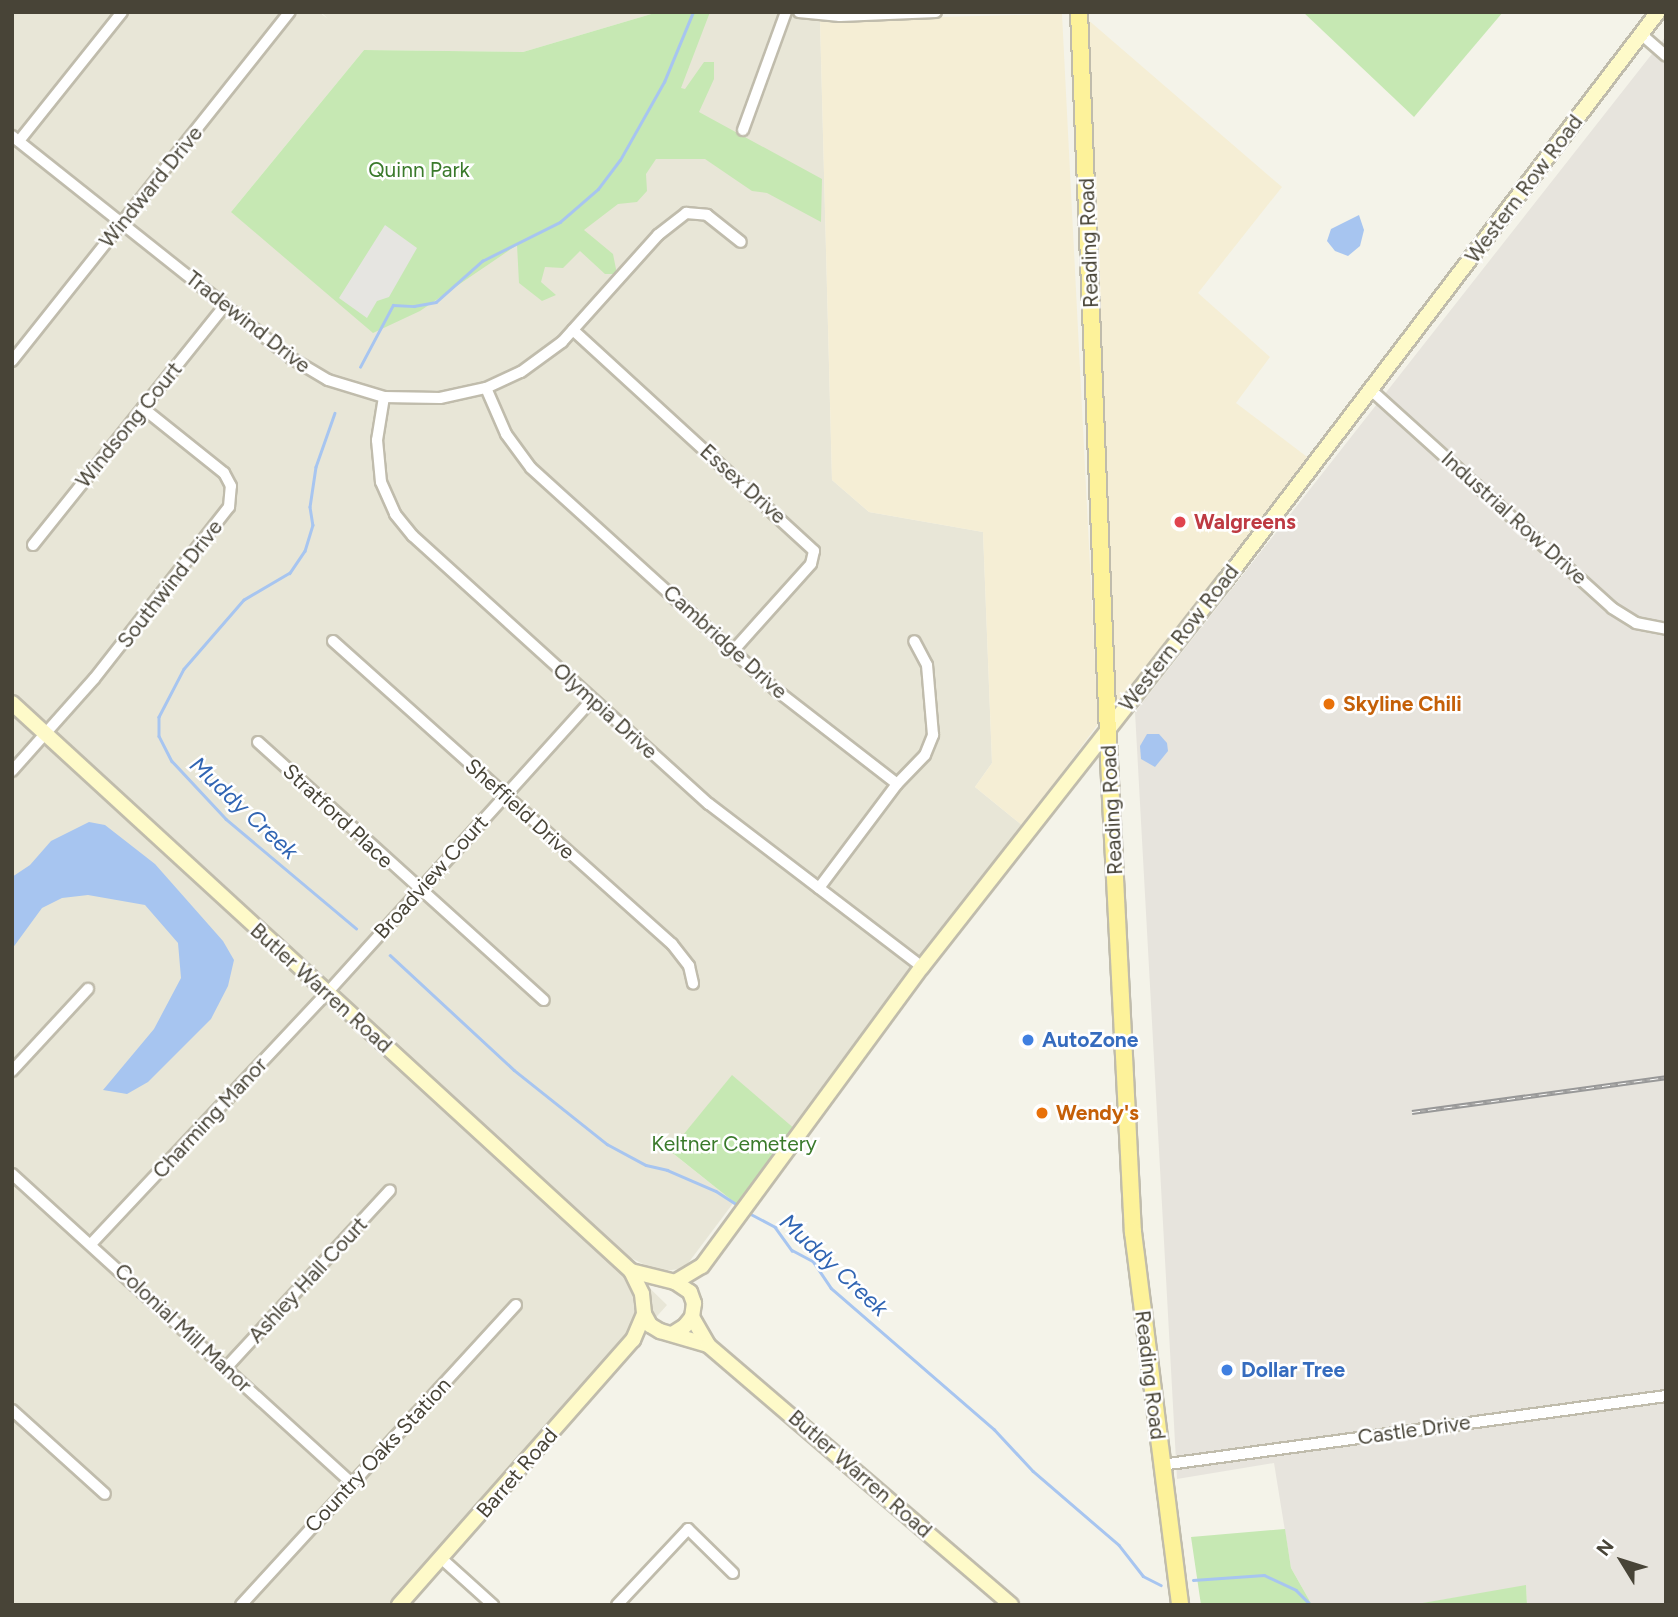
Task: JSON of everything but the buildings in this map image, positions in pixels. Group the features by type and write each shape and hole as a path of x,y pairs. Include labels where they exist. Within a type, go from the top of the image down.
{"main road":[{"name":"Reading Road","path":"1079,12 1133,1232 1180,1605"}],"street":[{"path":"16,138 122,12"},
{"name":"Windward Drive","path":"12,361 290,12"},
{"path":"743,130 786,12"},
{"path":"799,12 840,16 936,12"},
{"name":"Western Row Road","path":"693,1297 702,1266 922,967 1371,390 1658,12"},
{"path":"1641,34 1666,56"},
{"name":"Tradewind Drive","path":"16,138 309,370 355,390 384,397 440,398 486,388 522,372 573,330 680,216 693,212 707,215 741,242"},
{"name":"Windsong Court","path":"33,545 225,304"},
{"name":"Essex Drive","path":"573,330 814,551 811,564 733,651"},
{"name":"Cambridge Drive","path":"486,388 506,434 522,457 733,651 796,705 897,784"},
{"name":"Industrial Row Drive","path":"1371,390 1612,608 1636,623 1666,629"},
{"name":"Olympia Drive","path":"384,397 378,426 378,461 383,489 395,514 413,536 709,804 922,967"},
{"name":"Southwind Drive","path":"12,771 94,679 229,507 231,486 224,473 142,408"},
{"name":"Sheffield Drive","path":"333,641 672,944 689,966 693,985"},
{"path":"819,888 897,784 925,755 933,735 926,665 914,641"},
{"name":"Broadview Court","path":"327,993 592,700"},
{"name":"Butler Warren Road","path":"12,704 631,1271 670,1282 693,1297"},
{"name":"Stratford Place","path":"258,742 420,891 544,1000"},
{"path":"12,1071 88,989"},
{"name":"Charming Manor","path":"92,1243 327,993"},
{"name":"Colonial Mill Manor","path":"12,1174 92,1243 225,1369 352,1483"},
{"name":"Ashley Hall Court","path":"225,1369 390,1190"},
{"name":"Western Row Road","path":"670,1282 702,1266"},
{"name":"Butler Warren Road","path":"631,1271 650,1325 708,1345"},
{"path":"644,1307 650,1291 670,1282"},
{"path":"633,1340 667,1332 692,1317 693,1297"},
{"name":"Country Oaks Station","path":"240,1605 516,1305"},
{"name":"Barret Road","path":"399,1605 633,1340 644,1307"},
{"name":"Butler Warren Road","path":"692,1317 708,1345 1011,1605"},
{"name":"Castle Drive","path":"1161,1465 1666,1396"},
{"path":"12,1410 105,1494"},
{"path":"617,1605 688,1529 733,1573"},
{"path":"442,1559 494,1605"}],"shaded area":[{"path":"12,12 319,12 328,19 321,12 658,12 523,52 364,50 231,212 700,12 776,12 820,20 832,480 869,512 983,532 992,763 975,787 1023,826 796,1130 671,1152 734,1202 689,1262 680,1269 663,1271 647,1266 627,1256 554,1195 667,1305 399,1605 12,1605"},
{"path":"1079,12 1282,187 1198,293 1270,357 1236,403 1315,463 1109,726"},
{"path":"1062,14 1098,724 1023,826 975,787 992,763 983,532 869,512 832,480 820,20"},
{"path":"1666,36 1666,1605 1527,1605 1526,1586 1411,1605 1312,1605 1291,1568 1274,1463 1177,1479 1135,712"},
{"path":"385,225 417,248 389,297 377,301 367,318 339,298"}],"green space":[{"name":"Quinn Park","path":"658,12 710,12 681,88 685,89 704,62 714,62 714,79 699,112 822,179 821,222 767,193 752,191 705,159 656,159 646,174 647,191 637,202 618,204 584,230 613,254 617,274 605,274 580,251 563,268 545,267 541,282 556,295 542,301 519,283 517,245 420,311 373,333 231,212 364,50 523,52"},
{"path":"1303,12 1503,12 1414,117"},
{"name":"Keltner Cemetery","path":"732,1075 796,1130 744,1210 670,1151"},
{"path":"1285,1529 1291,1568 1312,1605 1201,1605 1191,1537"},
{"path":"1526,1585 1527,1605 1411,1605"}],"water":[{"path":"1359,215 1364,230 1360,246 1348,256 1335,251 1327,241 1331,229"},
{"path":"1147,734 1159,734 1167,743 1168,751 1155,767 1141,759 1140,746"},
{"path":"89,822 105,825 155,864 223,941 234,960 228,986 211,1019 148,1082 127,1094 103,1090 154,1029 181,978 178,943 145,905 88,895 62,898 42,908 12,949 12,877 30,865 51,841"}],"waterway":[{"name":"Muddy Creek","path":"360,367 393,305 414,306 436,302 482,261 560,222 598,189 620,160 664,82 693,12"},
{"name":"Muddy Creek","path":"335,413 316,467 310,507 313,525 305,551 290,573 244,600 184,669 159,717 159,736 172,761 226,819 356,928"},
{"name":"Muddy Creek","path":"390,955 514,1070 607,1144 646,1165 667,1170 716,1191 741,1207"},
{"name":"Muddy Creek","path":"749,1213 775,1227 792,1250 813,1261 831,1288 994,1429 1033,1471 1119,1545 1143,1576 1161,1585"},
{"name":"Muddy Creek","path":"1193,1580 1264,1575 1296,1590 1311,1605"}],"railway":[{"path":"1412,1112 1666,1077"}],"place":[{"name":"Walgreens","path":"1180,522"},
{"name":"Skyline Chili","path":"1329,704"},
{"name":"AutoZone","path":"1028,1040"},
{"name":"Wendy's","path":"1042,1113"},
{"name":"Dollar Tree","path":"1227,1370"}]}
